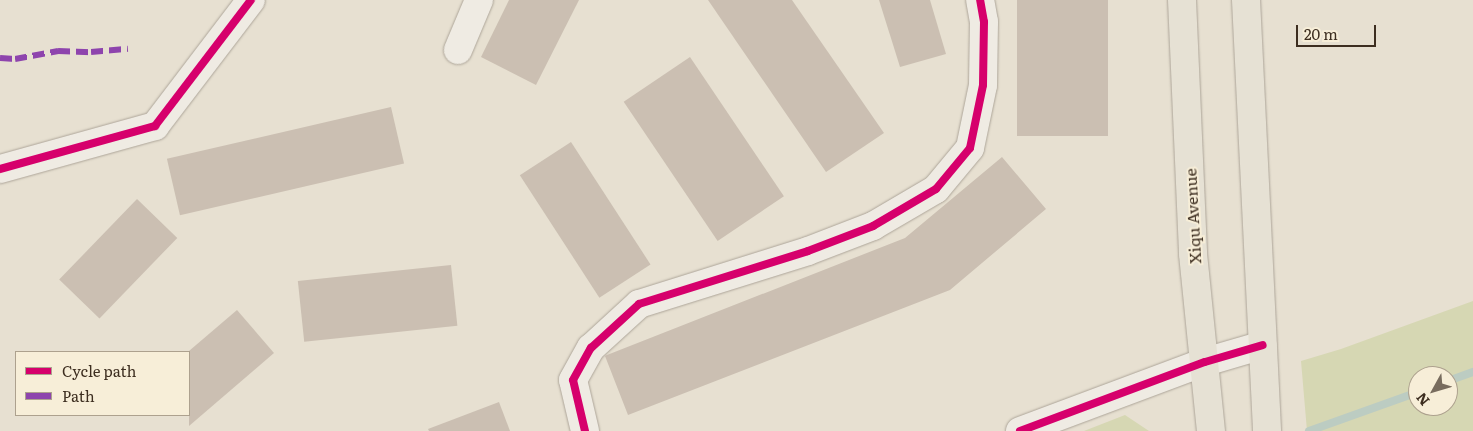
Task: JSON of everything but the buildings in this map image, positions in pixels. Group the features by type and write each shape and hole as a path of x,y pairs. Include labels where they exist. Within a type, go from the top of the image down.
{"main road":[{"name":"Xiqu Avenue","path":"1182,0 1193,254 1211,431"},
{"path":"1246,0 1267,431"}],"street":[{"path":"0,169 155,126 251,0"},
{"path":"458,50 479,0"},
{"path":"585,431 573,380 590,348 639,304 808,251 873,226 936,189 970,148 983,85 984,22 980,0"},
{"path":"1020,431 1205,362 1263,345"}],"green space":[{"path":"1473,301 1473,431 1307,431 1301,361 1341,349"},
{"path":"1125,415 1149,431 1084,431"}],"waterway":[{"path":"1458,377 1473,372"},
{"path":"1309,431 1408,396"}],"marked path":[{"path":"0,58 15,59 58,51 91,52 128,49"}],"cycle path":[{"path":"0,169 155,126 251,0"},
{"path":"585,431 573,380 591,348 639,304 808,251 873,226 936,189 970,148 983,85 984,22 980,0"},
{"path":"1020,431 1205,362 1263,345"}]}
